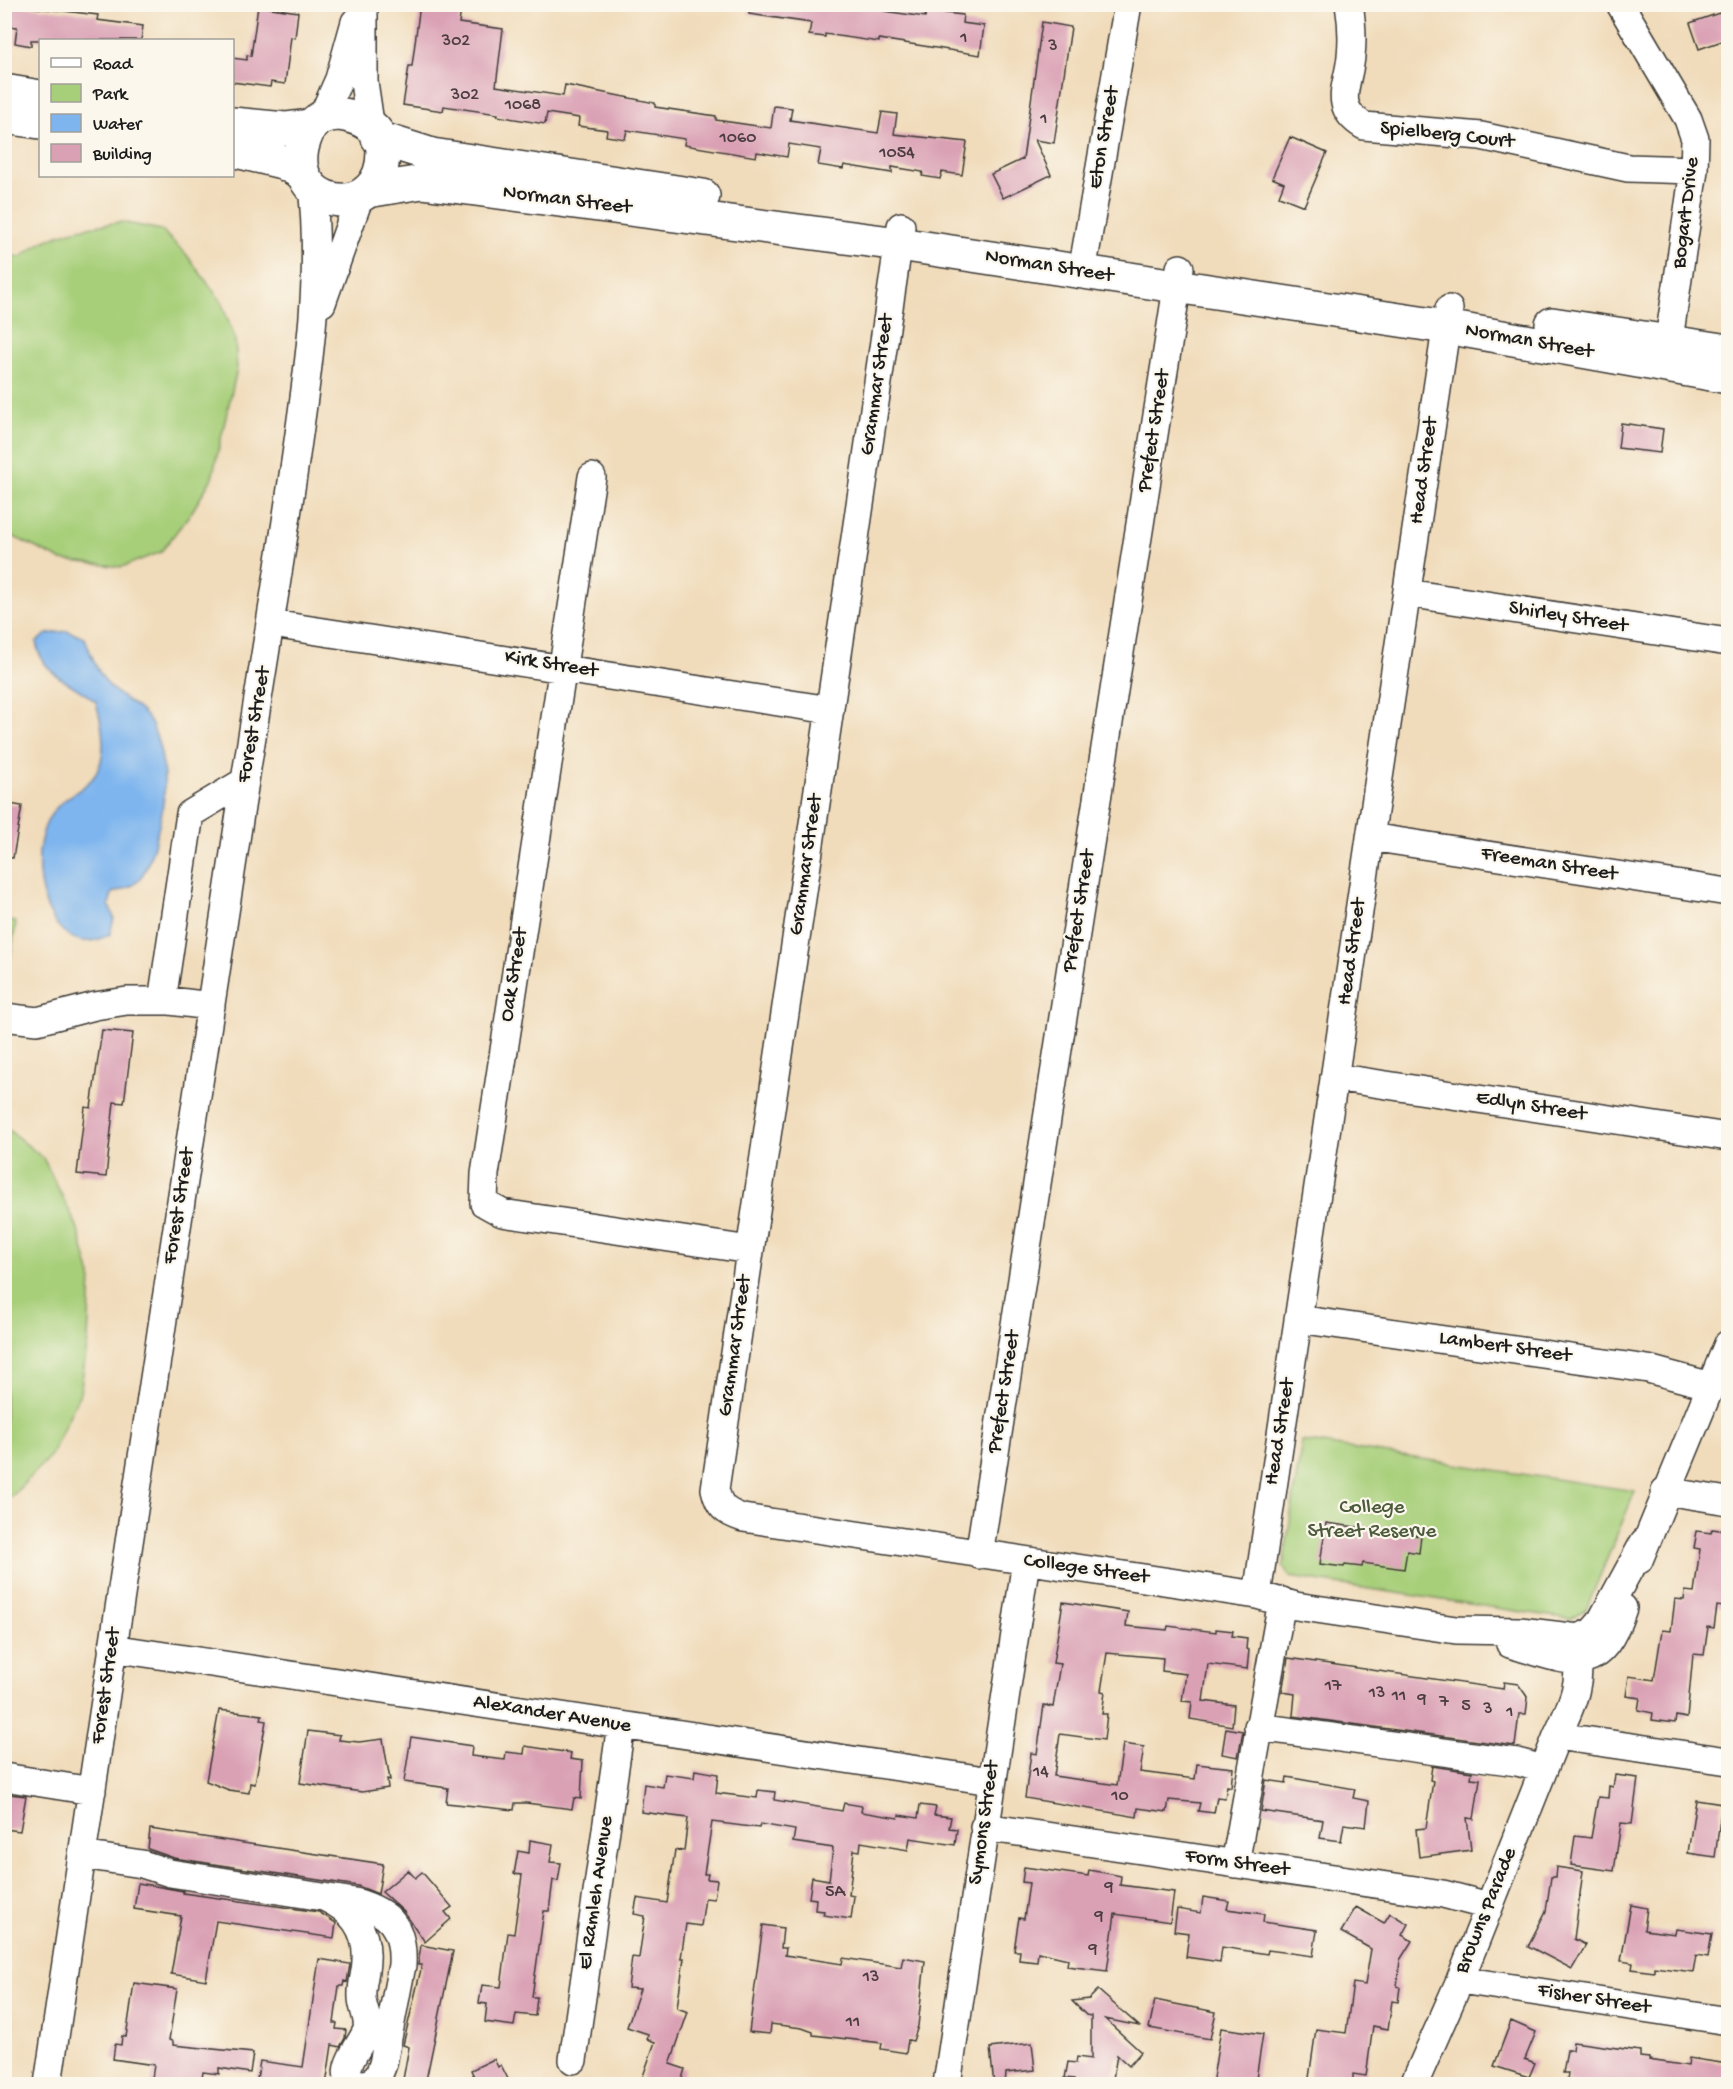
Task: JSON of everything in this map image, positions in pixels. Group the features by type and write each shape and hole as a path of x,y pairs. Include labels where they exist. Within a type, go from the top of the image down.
{"main road":[{"path":"4,92 39,97"},
{"path":"234,124 277,129 316,120 354,116 374,130 383,147 383,166 364,193 343,201 329,200 307,179 282,162 234,150"},
{"path":"4,117 39,122"},
{"path":"307,179 300,152 316,120"},
{"name":"Norman Street","path":"374,130 432,155 900,235 1448,318 1667,355 1728,377"},
{"name":"Norman Street","path":"364,193 422,182 900,235"},
{"name":"Norman Street","path":"1667,355 1728,351"}],"street":[{"path":"316,120 339,79 362,4"},
{"path":"362,4 364,82 374,130"},
{"name":"Eton Street","path":"1084,263 1128,4"},
{"name":"Spielberg Court","path":"1349,4 1352,43 1344,100 1349,113 1364,126 1481,136 1628,168 1694,170"},
{"name":"Bogart Drive","path":"1620,4 1688,119 1695,139 1694,170 1667,355"},
{"name":"Forest Street","path":"48,2085 112,1648 245,781 272,624 314,327 316,224 307,179"},
{"name":"Forest Street","path":"314,327 364,193"},
{"name":"Grammar Street","path":"719,1504 715,1489 900,235"},
{"name":"Prefect Street","path":"979,1555 1179,277"},
{"name":"Head Street","path":"1235,1864 1258,1727 1298,1318 1448,318"},
{"name":"Oak Street","path":"592,477 478,1209 750,1250"},
{"name":"Shirley Street","path":"1407,593 1728,642"},
{"name":"Kirk Street","path":"272,624 830,710"},
{"path":"162,1001 190,814 245,781"},
{"name":"Freeman Street","path":"1370,837 1728,892"},
{"path":"4,1017 37,1021 103,1004 162,1001 211,1006"},
{"name":"Edlyn Street","path":"1334,1077 1728,1137"},
{"name":"Lambert Street","path":"1298,1318 1648,1369 1711,1386"},
{"path":"1570,1652 1594,1656 1608,1644 1644,1542 1728,1344"},
{"path":"1665,1491 1728,1501"},
{"name":"College Street","path":"719,1504 727,1513 743,1518 1269,1598 1296,1606 1456,1630 1520,1631 1570,1652"},
{"name":"Symons Street","path":"947,2085 984,1827 1026,1561"},
{"name":"Alexander Avenue","path":"112,1648 991,1781"},
{"name":"Browns Parade","path":"1414,2085 1460,1980 1557,1736 1555,1707 1570,1652"},
{"name":"El Ramleh Avenue","path":"573,2060 621,1725"},
{"path":"1258,1727 1544,1769"},
{"path":"1557,1736 1728,1761"},
{"path":"4,1777 92,1791"},
{"name":"Form Street","path":"984,1827 1443,1894 1489,1906"},
{"path":"82,1855 142,1864 170,1873 326,1898 365,1905 384,1912 399,1933 403,1950 383,2064 378,2077 368,2084 357,2083 349,2078 347,2073 351,2056 364,2038 367,2027 362,1997 366,1944 362,1930 350,1912 326,1898"},
{"name":"Fisher Street","path":"1460,1980 1728,2021"}],"green space":[{"path":"121,222 161,230 186,254 221,301 235,339 237,369 212,478 193,510 161,552 122,567 61,560 4,532 4,276 13,264 5,262 5,255 21,257 55,236 93,226"},
{"path":"5,920 16,922 7,979 5,979"},
{"path":"4,1126 43,1158 77,1226 91,1276 88,1340 80,1393 51,1455 12,1496 5,1498"},
{"name":"College Street Reserve","path":"1302,1441 1635,1491 1586,1610 1570,1619 1290,1577 1283,1567"}],"water":[{"path":"67,631 85,638 106,682 148,718 159,744 164,774 160,819 153,850 143,875 128,888 112,893 109,905 114,918 110,934 89,941 73,938 57,924 42,892 39,873 42,835 48,819 64,800 94,776 101,761 103,747 100,716 96,702 60,678 45,664 36,642 47,634"}],"building":[{"path":"4,4 98,15 97,20 143,26 141,39 39,39 31,40 31,46 15,43 17,27 4,26"},
{"path":"420,4 462,4 459,23 503,29 496,86 563,96 565,85 655,103 655,107 716,116 716,120 771,128 774,106 792,108 790,120 878,133 882,112 897,114 894,134 967,142 962,175 942,172 940,179 922,176 923,172 892,167 892,173 844,165 843,169 818,165 821,149 789,144 787,157 757,152 756,157 684,145 685,139 627,130 625,139 606,136 607,130 578,126 579,118 547,113 545,124 444,106 443,111 403,105 409,66 412,66"},
{"path":"749,4 866,4 884,7 884,11 925,17 926,11 963,15 962,23 984,26 980,55 879,39 879,42 825,34 825,37 809,35 811,23 749,14"},
{"path":"258,6 298,12 295,38 291,37 285,84 271,82 270,87 234,82 234,58 247,60 247,55 251,56"},
{"path":"1728,10 1728,39 1699,49 1690,23"},
{"path":"1042,22 1071,27 1054,143 1035,140 1051,175 1003,198 991,174 1023,159"},
{"path":"1290,137 1327,153 1304,206 1279,196 1284,183 1272,178"},
{"path":"1621,423 1663,429 1660,453 1618,448"},
{"path":"4,803 22,806 13,858 4,857"},
{"path":"102,1030 133,1033 124,1103 114,1102 106,1177 77,1174 85,1107 91,1108"},
{"path":"1326,1523 1421,1536 1419,1553 1407,1551 1404,1569 1363,1563 1362,1567 1320,1564"},
{"path":"1712,1529 1728,1531 1728,1566 1723,1607 1717,1606 1714,1628 1708,1627 1704,1655 1693,1654 1687,1718 1676,1716 1675,1723 1652,1720 1653,1713 1638,1710 1640,1698 1626,1696 1629,1676 1654,1680 1662,1630 1671,1631 1675,1599 1684,1600 1685,1591 1694,1592 1700,1549 1694,1548 1697,1531 1711,1533"},
{"path":"1063,1602 1128,1612 1126,1626 1167,1630 1168,1626 1216,1632 1216,1629 1233,1631 1232,1636 1247,1638 1246,1649 1249,1650 1247,1669 1208,1664 1203,1701 1234,1705 1232,1726 1190,1719 1192,1702 1182,1701 1186,1674 1162,1671 1163,1658 1107,1653 1101,1691 1105,1692 1102,1714 1107,1714 1104,1740 1060,1734 1054,1776 1117,1785 1123,1744 1144,1747 1140,1772 1195,1779 1197,1764 1233,1768 1231,1787 1227,1786 1225,1798 1217,1797 1214,1813 1198,1811 1200,1803 1169,1800 1167,1812 1138,1808 1137,1817 1025,1798 1031,1753 1037,1754 1044,1705 1053,1707 1060,1664 1053,1663"},
{"path":"1288,1658 1503,1689 1504,1682 1518,1684 1528,1698 1526,1714 1519,1714 1515,1746 1293,1716 1295,1694 1282,1692"},
{"path":"219,1710 262,1715 261,1720 266,1721 255,1784 250,1783 249,1793 229,1790 206,1781"},
{"path":"1226,1728 1243,1731 1238,1757 1222,1754"},
{"path":"308,1731 340,1735 339,1740 359,1742 383,1739 390,1780 387,1779 388,1788 362,1792 300,1783"},
{"path":"411,1737 472,1746 471,1756 505,1760 506,1752 524,1754 525,1746 571,1753 570,1759 583,1761 581,1799 574,1798 572,1809 526,1803 515,1803 514,1810 446,1803 448,1788 404,1782"},
{"path":"1432,1766 1472,1772 1471,1778 1480,1779 1474,1819 1467,1818 1471,1850 1419,1857 1416,1829 1426,1828 1433,1781 1430,1780"},
{"path":"695,1770 718,1774 716,1793 757,1798 758,1790 775,1792 774,1800 842,1811 844,1803 862,1806 861,1812 898,1818 899,1815 918,1818 920,1805 936,1807 934,1815 951,1817 949,1828 957,1829 955,1845 910,1838 908,1850 861,1842 860,1851 854,1850 849,1895 854,1896 851,1919 823,1915 824,1911 815,1910 816,1899 809,1898 812,1877 829,1880 833,1848 793,1842 795,1830 760,1824 759,1828 712,1822 704,1874 708,1874 707,1879 717,1880 714,1899 705,1898 701,1926 686,1924 681,1958 684,1958 677,2008 688,2012 670,2064 685,2069 680,2085 644,2085 645,2080 642,2079 655,2042 647,2039 648,2034 627,2027 640,1989 628,1988 632,1957 639,1958 645,1916 634,1914 637,1898 667,1903 675,1850 684,1851 688,1818 641,1812 644,1784 663,1787 665,1774 694,1778"},
{"path":"1615,1775 1638,1778 1632,1824 1621,1823 1614,1871 1571,1865 1575,1836 1591,1838 1598,1797 1608,1798 1609,1786 1613,1787"},
{"path":"1287,1777 1355,1789 1353,1798 1369,1801 1366,1827 1344,1824 1341,1841 1320,1838 1323,1820 1261,1811 1266,1780 1286,1783"},
{"path":"8,1794 26,1796 20,1831 4,1829 4,1797 8,1797"},
{"path":"1696,1800 1722,1804 1715,1857 1688,1853"},
{"path":"150,1829 383,1864 378,1894 358,1886 174,1858 148,1849"},
{"path":"530,1840 553,1844 550,1862 561,1863 558,1881 553,1880 549,1911 544,1911 532,1997 537,1997 535,2016 516,2014 514,2026 485,2022 487,2004 479,2003 482,1985 501,1987 508,1933 514,1934 522,1875 514,1874 518,1851 529,1853"},
{"path":"1024,1867 1088,1876 1089,1870 1121,1876 1120,1885 1174,1892 1170,1922 1115,1914 1107,1971 1067,1966 1068,1959 1038,1952 1037,1962 1019,1960 1020,1951 1014,1951 1019,1918 1024,1919 1029,1883 1022,1882"},
{"path":"1556,1867 1583,1871 1574,1939 1586,1945 1572,1969 1528,1946 1546,1911 1551,1877 1555,1877"},
{"path":"408,1870 415,1878 422,1872 452,1907 445,1912 451,1919 425,1942 404,1912 382,1892"},
{"path":"138,1883 183,1891 183,1893 319,1912 336,1923 334,1938 216,1921 206,1980 171,1974 181,1916 134,1909"},
{"path":"1203,1897 1229,1901 1227,1909 1264,1914 1263,1922 1317,1930 1313,1956 1268,1950 1267,1954 1222,1947 1220,1962 1186,1957 1189,1933 1174,1931 1177,1909 1201,1913"},
{"path":"1631,1905 1647,1908 1644,1930 1675,1934 1676,1929 1712,1934 1708,1957 1696,1955 1693,1972 1654,1967 1654,1972 1632,1969 1633,1963 1621,1961"},
{"path":"1356,1907 1384,1923 1390,1913 1408,1924 1402,1935 1412,1941 1400,1960 1398,2002 1392,2001 1388,2029 1373,2026 1366,2076 1353,2074 1353,2085 1308,2085 1316,2029 1346,2033 1353,1983 1365,1985 1371,1949 1341,1932"},
{"path":"763,1925 783,1928 781,1948 786,1948 785,1955 842,1964 843,1958 901,1967 903,1957 925,1961 918,2026 913,2041 908,2040 906,2053 881,2049 882,2043 813,2035 813,2032 802,2028 771,2024 770,2034 749,2032"},
{"path":"421,1945 453,1951 425,2085 402,2085 409,2047 403,2045 422,1965 418,1965"},
{"path":"319,1959 350,1964 347,1982 344,1981 343,1986 339,1986 334,2023 337,2023 336,2029 346,2030 345,2038 340,2047 332,2045 326,2085 256,2085 260,2061 303,2067"},
{"path":"134,1983 177,1989 169,2040 173,2041 173,2045 253,2053 250,2073 219,2068 219,2074 203,2072 201,2085 151,2085 154,2065 113,2059 115,2044 121,2045 122,2036 126,2037"},
{"path":"1098,1990 1139,2026 1105,2019 1141,2052 1129,2066 1117,2055 1112,2085 1074,2085 1074,2079 1065,2078 1068,2062 1076,2063 1077,2057 1091,2059 1091,2016 1086,2015 1072,2001 1089,1999"},
{"path":"1155,2000 1216,2012 1210,2039 1149,2028"},
{"path":"1511,2021 1536,2032 1525,2059 1535,2063 1529,2077 1494,2066"},
{"path":"1221,2028 1263,2034 1255,2085 1212,2085"},
{"path":"1573,2042 1640,2051 1640,2057 1649,2058 1649,2060 1688,2066 1689,2058 1728,2064 1728,2085 1587,2085 1567,2082 1568,2073 1563,2073 1567,2050 1572,2050"},
{"path":"1032,2043 1035,2070 1006,2073 1005,2085 994,2085 990,2048"},
{"path":"494,2059 498,2067 501,2065 511,2085 478,2085 471,2070"}]}
